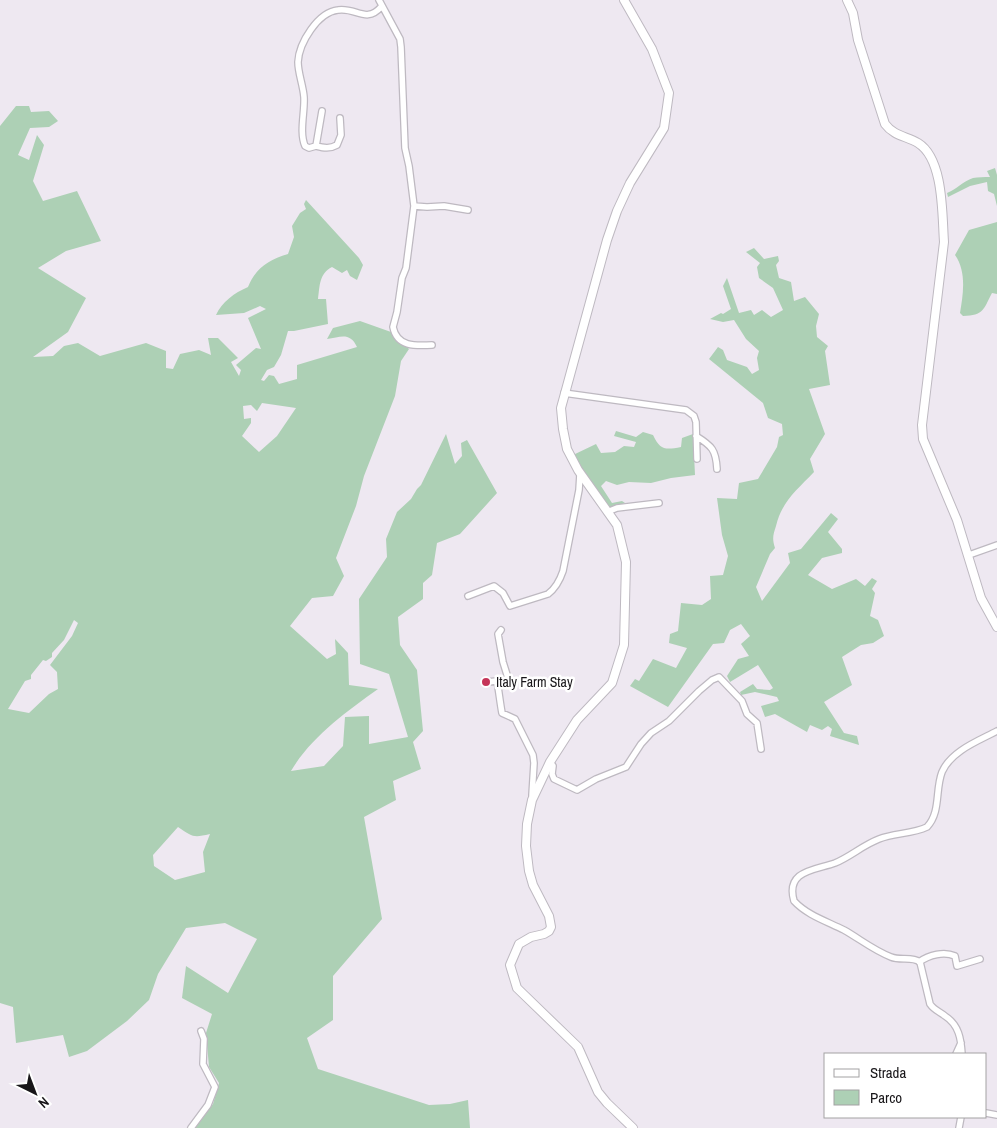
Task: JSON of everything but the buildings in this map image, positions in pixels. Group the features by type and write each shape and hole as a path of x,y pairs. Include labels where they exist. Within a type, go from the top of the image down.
{"street":[{"path":"532,800 550,762 577,720 612,683 624,645 626,562 617,525 580,474 567,449 561,408 616,211 630,183 664,128 669,92 652,49 624,0"},
{"path":"847,0 853,12 858,40 885,124 895,134 919,144 935,163 944,242 922,425 923,439 957,520 981,598 997,627"},
{"path":"340,118 341,135 337,145 332,148 316,146 309,148 305,146 302,138 304,96 298,64 302,46 317,22 329,13 344,10 366,15 377,12 380,3"},
{"path":"380,3 400,39 404,148 409,166 414,206 406,268 402,278 393,327 398,338 407,345 432,345"},
{"path":"316,146 322,111"},
{"path":"414,206 444,206 468,210"},
{"path":"564,393 686,410 694,416 697,460"},
{"path":"696,436 712,447 716,457 717,470"},
{"path":"468,596 494,586 503,593 510,606 552,591 560,579 562,571 579,490 580,474"},
{"path":"607,512 617,508 659,503"},
{"path":"969,555 997,545"},
{"path":"486,682 508,678 498,634 501,630"},
{"path":"550,762 553,766 552,774 554,779 577,790 596,779 626,767 641,744 651,733 669,721 699,691 712,680 719,677 742,701 747,714 757,723 761,749"},
{"path":"497,681 502,713 515,719 534,759 532,800 526,846 533,885 549,916 551,926 549,931 544,934 519,944 510,965 516,988 578,1047 598,1092 633,1128"},
{"path":"962,1053 962,1043 953,1022 930,1004 923,966 919,962 916,960 892,958 808,913 794,901 793,889 795,881 804,872 836,863 873,841 927,827 931,823 937,805 940,778 946,765 964,749 997,731"},
{"path":"919,962 928,957 946,954 955,956 957,966 980,959"},
{"path":"190,1128 208,1106 215,1086 203,1064 202,1051 204,1039 201,1031"},
{"path":"957,1053 962,1043"}],"green space":[{"path":"16,106 29,106 31,112 49,111 58,121 49,127 30,128 18,155 29,160 37,135 44,145 33,181 43,201 77,191 101,241 66,251 38,268 86,298 68,332 33,357 53,356 64,346 78,343 100,356 146,343 166,351 166,368 173,369 180,354 199,350 211,355 208,338 218,338 238,358 231,362 239,376 241,370 236,365 256,348 261,349 248,318 266,309 260,306 244,313 216,315 229,298 248,287 259,270 274,259 288,254 294,237 292,226 300,213 306,209 304,204 306,200 359,258 363,265 357,280 350,276 347,270 342,273 332,267 325,273 321,280 318,299 326,299 328,324 288,331 281,355 274,367 267,370 261,380 264,381 269,375 274,376 279,384 297,379 297,365 357,347 348,337 327,339 333,328 360,321 391,332 409,349 401,361 395,396 364,476 356,506 336,558 344,576 333,596 312,598 290,626 327,659 336,654 335,639 348,653 349,685 378,689 319,736 291,771 324,766 343,746 345,717 369,716 369,744 408,737 389,674 360,664 359,599 387,557 386,539 397,512 411,499 421,485 446,434 455,464 462,456 461,443 467,440 497,493 460,534 437,543 432,575 423,583 423,599 398,617 400,645 417,670 423,731 413,742 421,769 393,781 396,800 364,817 382,919 333,976 333,1020 307,1038 318,1069 429,1105 450,1104 468,1100 470,1128 195,1128 213,1104 219,1083 209,1067 206,1033 212,1014 182,998 186,966 228,993 257,939 225,923 186,928 158,974 149,1000 127,1021 87,1051 69,1057 63,1035 16,1043 13,1007 0,1003 0,126","holes":["262,403 296,408 277,436 259,452 242,436 251,423 251,418 244,419 243,406 251,405 257,411","74,620 78,623 72,636 50,665 57,672 58,689 49,694 29,713 8,709 25,681 31,679 31,675 43,660 46,661 52,657 52,653 64,640","178,827 193,836 210,834 203,852 205,872 175,880 154,866 153,855"]},
{"path":"995,168 997,175 997,206 994,194 988,191 987,182 970,186 948,197 947,193 969,179 990,177 987,171"},
{"path":"997,222 997,294 992,293 979,313 963,316 960,313 963,276 955,255 969,230"},
{"path":"754,248 764,259 778,256 779,261 776,265 779,278 791,282 794,301 805,297 819,314 816,326 817,337 828,346 825,351 830,385 809,389 825,434 810,459 814,472 791,496 782,510 774,535 773,542 775,548 770,554 756,587 762,601 790,563 788,553 801,549 831,513 838,519 828,532 842,549 842,553 822,558 808,575 832,589 856,579 865,586 872,578 877,581 872,589 875,593 870,616 878,620 884,636 873,643 861,645 842,657 852,685 824,702 844,733 857,736 859,745 830,736 832,729 828,726 822,730 810,725 807,732 775,714 765,717 761,706 779,701 777,697 755,692 741,695 740,692 753,684 757,689 770,690 773,688 758,665 730,682 727,676 738,659 749,656 741,644 750,636 741,624 730,630 724,643 713,644 668,707 630,686 635,679 639,681 653,659 676,668 687,648 669,643 670,634 678,631 681,603 702,605 711,599 710,576 723,575 728,556 722,535 717,498 737,499 739,483 758,479 777,447 779,437 783,435 782,424 768,418 763,403 709,359 718,347 723,350 727,360 747,367 752,374 759,370 757,358 759,351 746,339 734,320 723,322 710,319 731,309 723,286 727,278 739,313 751,310 754,315 762,310 771,317 783,310 773,288 759,278 757,267 760,263 746,252"},
{"path":"616,431 636,437 643,432 653,435 658,444 664,448 681,447 682,438 693,434 695,475 651,483 629,482 617,485 606,481 601,486 612,503 622,501 625,503 608,509 573,455 596,444 601,453 615,452 624,446 634,447 636,442 614,436"}],"place":[{"name":"Italy Farm Stay","path":"486,682"}]}
